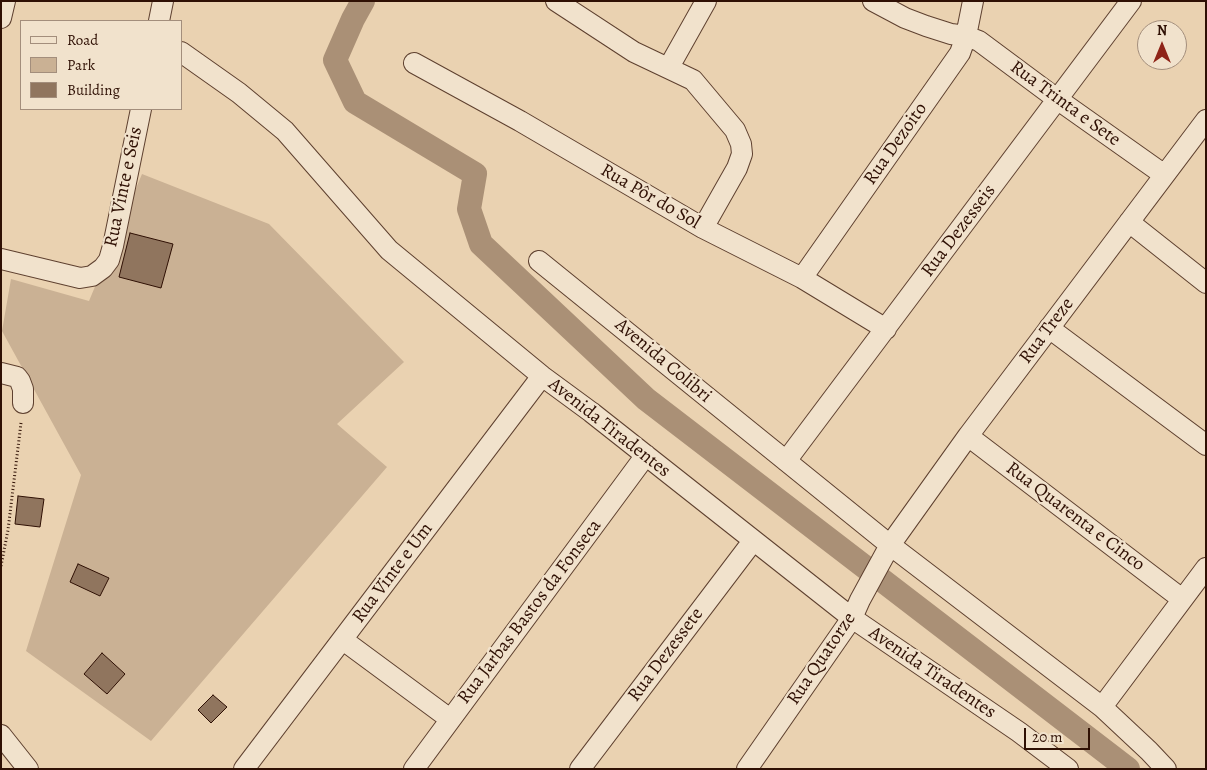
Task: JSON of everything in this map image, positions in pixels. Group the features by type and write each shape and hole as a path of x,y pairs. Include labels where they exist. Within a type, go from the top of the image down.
{"street":[{"path":"1,18 5,1"},
{"path":"159,20 163,1"},
{"path":"556,1 628,48 693,80 735,130 741,144 742,154 737,168 703,228"},
{"path":"669,67 706,1"},
{"name":"Rua Trinta e Sete","path":"873,1 905,18 926,26 979,41 1163,174"},
{"name":"Rua Dezoito","path":"802,278 960,53 966,36 973,1"},
{"name":"Rua Dezesseis","path":"786,461 1132,1"},
{"name":"Avenida Tiradentes","path":"182,53 239,93 285,131 389,250 542,376 753,540 856,609 1068,769"},
{"name":"Rua Pôr do Sol","path":"414,63 520,121 703,228 802,278 886,329"},
{"name":"Rua Vinte e Seis","path":"1,259 80,278 92,276 103,268 108,260 141,110"},
{"name":"Rua Treze","path":"886,552 968,436 1163,174 1206,120"},
{"path":"1129,222 1206,283"},
{"name":"Avenida Colibri","path":"539,261 786,461"},
{"path":"1049,328 1206,445"},
{"path":"1,373 17,377 20,381 23,389 23,403"},
{"name":"Rua Vinte e Um","path":"244,769 542,376"},
{"name":"Rua Quarenta e Cinco","path":"968,436 1182,599"},
{"name":"Rua Jarbas Bastos da Fonseca","path":"414,769 646,456"},
{"path":"786,461 886,552 1102,707 1150,751 1166,769"},
{"name":"Rua Dezessete","path":"580,769 753,540"},
{"name":"Rua Quatorze","path":"747,769 856,609 886,552"},
{"path":"1102,707 1206,568"},
{"path":"343,640 450,719"},
{"path":"1,735 28,769"}],"path":[{"path":"1,566 8,530 23,403"}],"green space":[{"path":"142,174 269,224 404,362 337,424 387,467 151,741 26,651 81,475 2,331 11,279 89,301"}],"building":[{"path":"130,233 173,244 161,288 119,277"},
{"path":"18,496 44,499 40,527 15,524"},
{"path":"78,564 109,578 100,596 70,582"},
{"path":"102,653 125,674 107,694 84,674"},
{"path":"213,695 227,707 211,723 198,710"}],"waterway":[{"path":"363,1 335,60 355,102 475,174 469,209 481,244 646,399 1128,769"}]}
